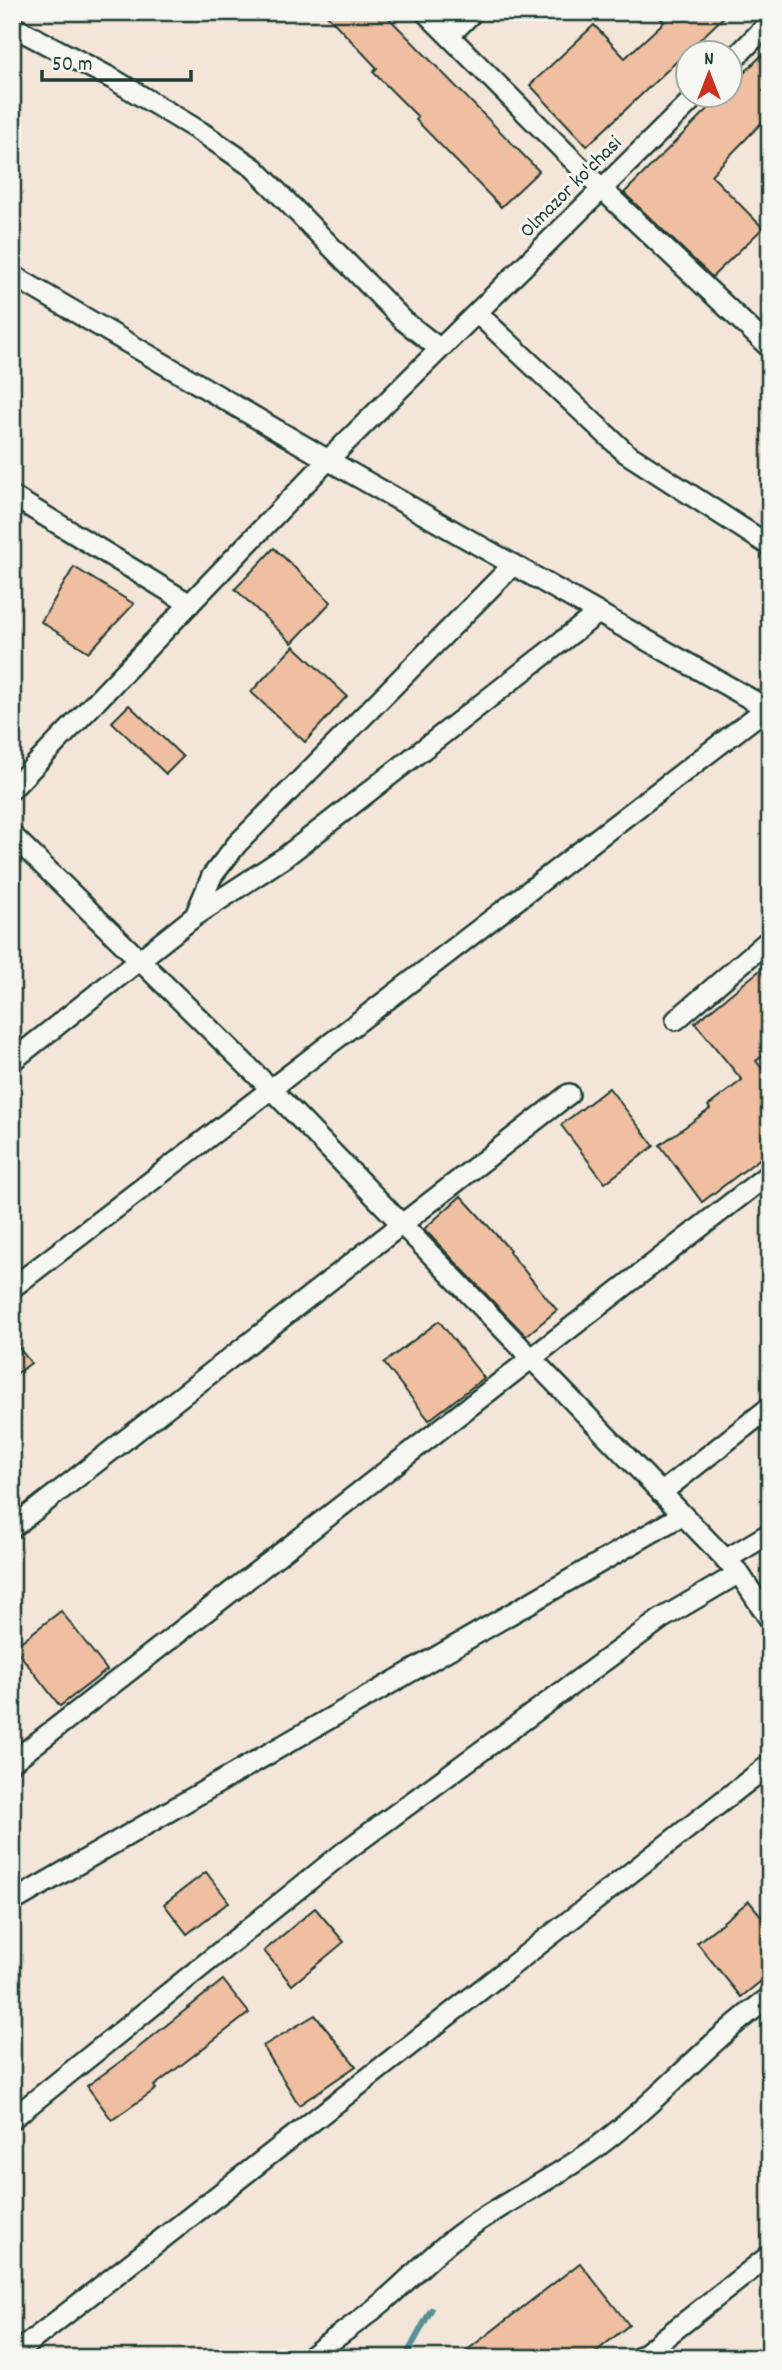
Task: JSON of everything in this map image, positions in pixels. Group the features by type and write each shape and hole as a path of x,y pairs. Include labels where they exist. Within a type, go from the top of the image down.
{"street":[{"path":"425,12 603,190 770,348"},
{"path":"449,36 473,12"},
{"path":"744,49 770,22"},
{"path":"12,26 113,79 201,132 254,168 404,321 440,349"},
{"name":"Olmazor ko'chasi","path":"12,789 328,460 684,108"},
{"path":"12,275 328,460 768,709 12,1288"},
{"path":"477,313 626,453 770,546"},
{"path":"12,496 190,604"},
{"path":"195,916 212,876 237,844 513,565"},
{"path":"12,1061 195,916 285,857 598,613"},
{"path":"12,835 271,1090 732,1566 770,1620"},
{"path":"676,1020 770,939"},
{"path":"12,1528 569,1094"},
{"path":"12,1762 770,1173"},
{"path":"661,1493 770,1407"},
{"path":"12,1902 682,1515"},
{"path":"12,2119 344,1852 732,1566 770,1533"},
{"path":"12,2356 770,1764"},
{"path":"309,2358 367,2316 437,2251 462,2232 546,2182 601,2145 723,2033 770,1997"},
{"path":"639,2358 770,2255"}],"building":[{"path":"324,12 383,12 539,171 501,207 416,120 418,117 373,72 377,68"},
{"path":"654,12 729,12 701,38 674,38 674,64 587,146 530,85 594,25 625,58 664,22"},
{"path":"770,47 770,85 763,91 770,98 770,114 711,175 763,228 712,277 624,193 709,108 744,108 744,73"},
{"path":"274,548 331,602 292,643 235,589"},
{"path":"74,567 134,604 89,652 41,622"},
{"path":"294,646 347,696 305,742 251,692"},
{"path":"129,705 183,757 166,774 112,722"},
{"path":"770,962 770,1050 756,1061 770,1079 770,1151 702,1202 660,1145 710,1109 708,1106 742,1080 695,1023"},
{"path":"609,1088 654,1146 605,1183 561,1125"},
{"path":"461,1196 510,1250 557,1310 526,1336 424,1229"},
{"path":"439,1321 484,1378 429,1420 384,1363"},
{"path":"12,1339 31,1363 12,1377"},
{"path":"61,1611 107,1670 60,1706 14,1647"},
{"path":"206,1872 229,1902 187,1934 164,1904"},
{"path":"749,1901 770,1927 770,1974 741,1997 697,1943"},
{"path":"315,1908 344,1942 292,1985 264,1951"},
{"path":"223,1980 249,2013 154,2086 156,2089 112,2120 87,2086"},
{"path":"315,2015 356,2066 299,2105 263,2046"},
{"path":"580,2263 629,2325 588,2358 457,2358"}],"waterway":[{"path":"405,2358 431,2310"}]}
